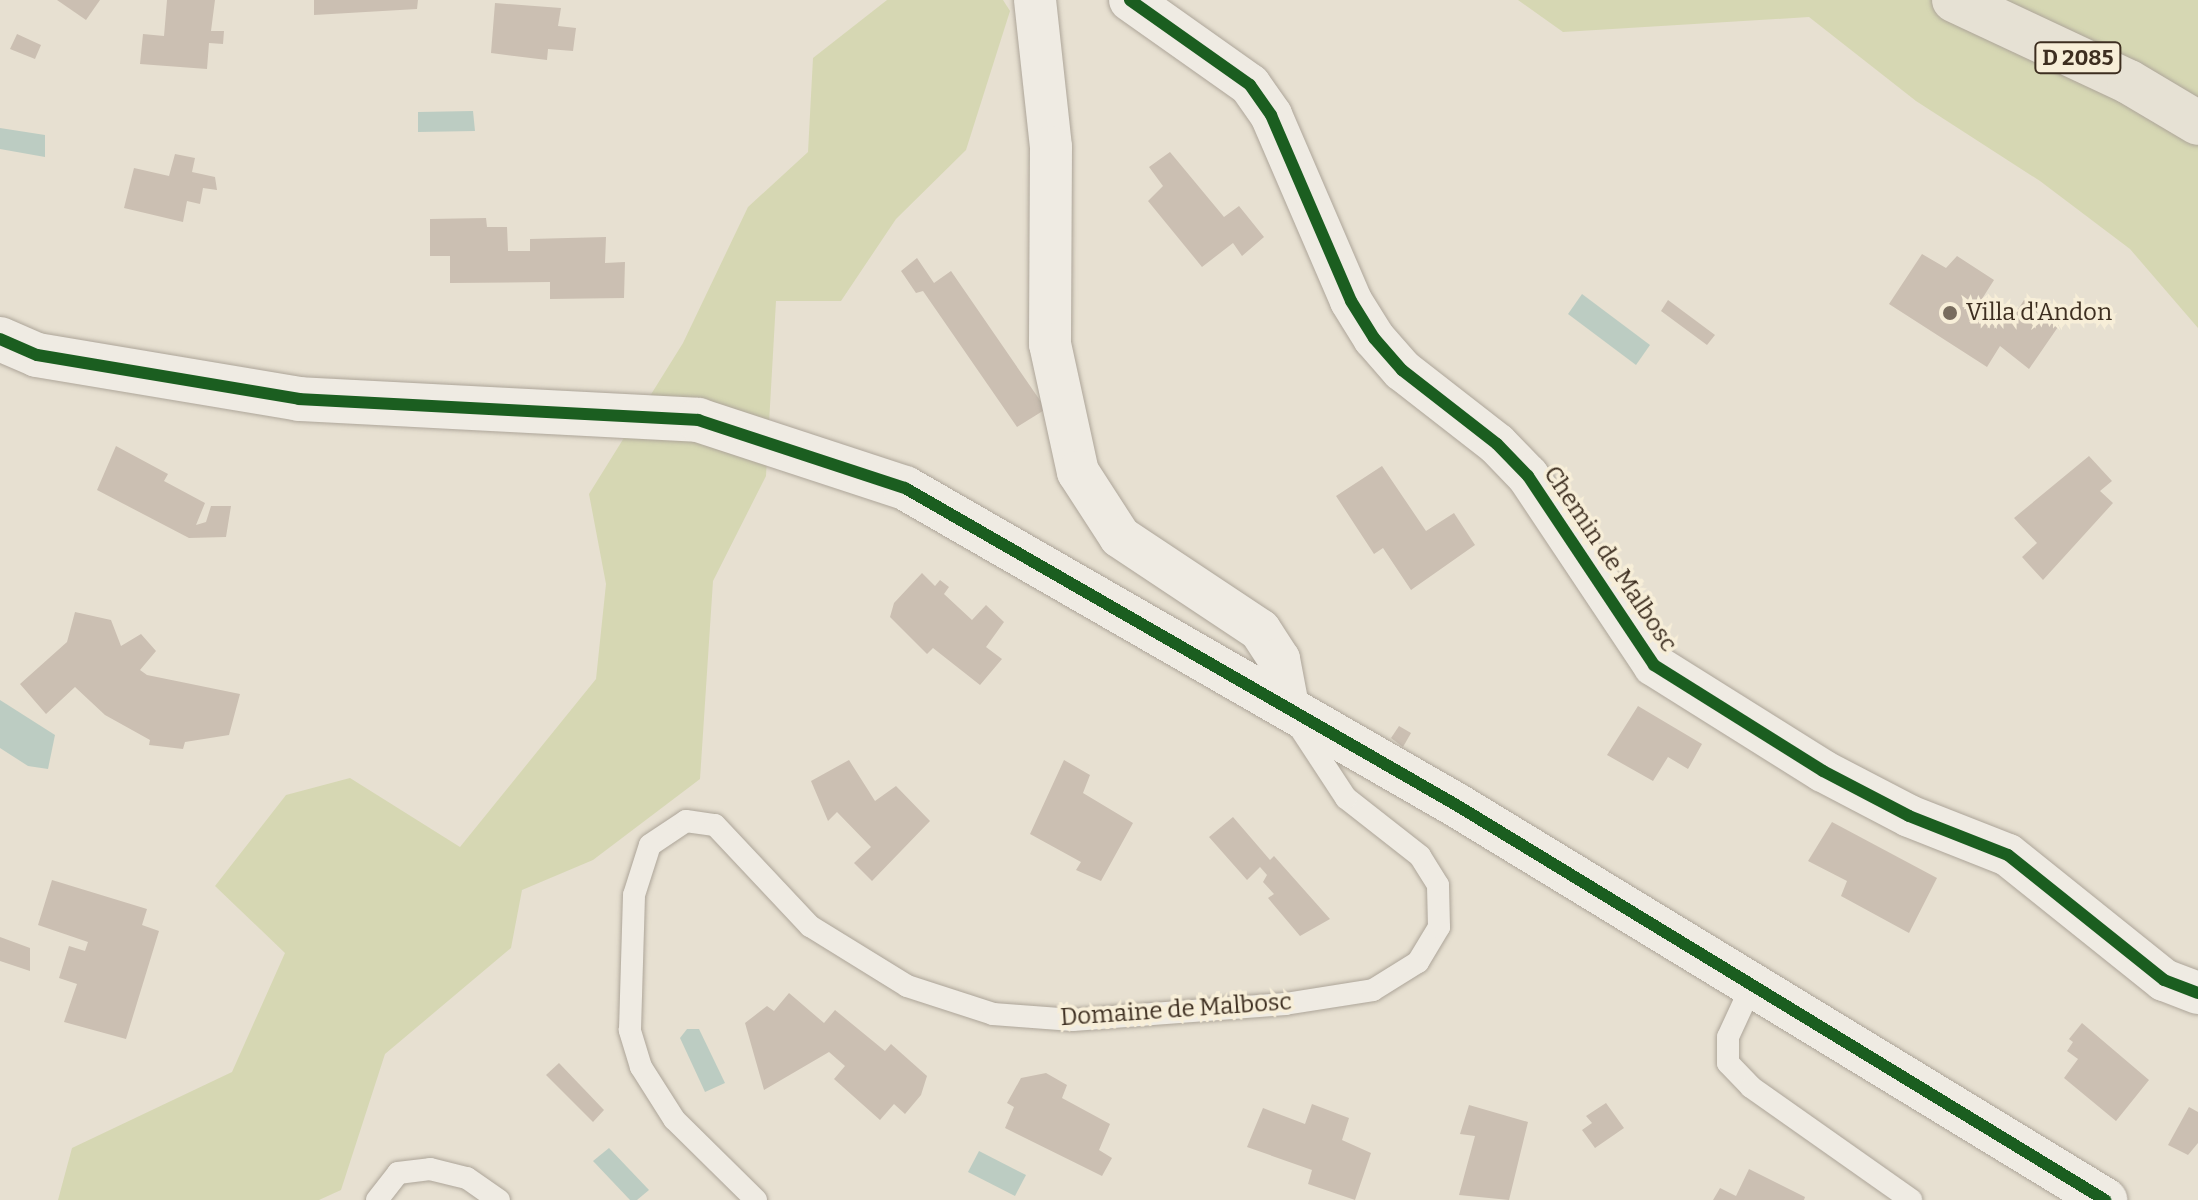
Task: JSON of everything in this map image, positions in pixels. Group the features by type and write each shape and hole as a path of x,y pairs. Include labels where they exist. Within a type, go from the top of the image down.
{"main road":[{"name":"D 2085","path":"1954,0 2129,82 2198,123"},
{"path":"0,339 37,355 299,399 698,420 905,488 1288,706 2105,1200"}],"street":[{"path":"1035,0 1051,147 1050,344 1078,472 1120,537 1260,630 1279,659 1288,706"},
{"name":"Chemin de Malbosc","path":"1130,0 1250,85 1271,115 1351,301 1374,338 1402,370 1497,444 1528,476 1654,665 1835,777 1909,816 2008,855 2164,980 2198,993"}],"lane":[{"name":"Domaine de Malbosc","path":"756,1200 674,1119 641,1067 630,1030 634,895 650,845 686,821 715,825 810,926 907,986 993,1014 1073,1020 1285,1004 1373,990 1418,962 1439,927 1438,885 1420,856 1346,798 1288,706"},
{"path":"1752,985 1728,1037 1728,1063 1751,1087 1911,1200"},
{"path":"377,1200 398,1173 430,1169 467,1178 499,1200"}],"green space":[{"path":"887,0 1003,0 1010,11 966,150 896,219 841,301 776,301 766,476 713,581 700,779 593,860 522,890 511,948 385,1054 341,1190 319,1200 58,1200 72,1148 232,1072 285,953 215,886 286,795 350,778 460,847 596,679 606,584 589,494 683,343 748,207 808,152 813,58"},
{"path":"1518,0 2198,0 2198,328 2130,249 2040,181 1916,101 1809,17 1563,32"}],"shaded area":[{"path":"473,111 475,131 418,132 418,112"},
{"path":"0,128 45,135 45,157 0,149"},
{"path":"1582,294 1650,345 1636,365 1568,314"},
{"path":"0,700 55,735 48,769 28,766 0,748"},
{"path":"687,1029 699,1029 725,1083 705,1092 680,1038"},
{"path":"609,1148 649,1190 637,1200 630,1200 593,1161"},
{"path":"979,1151 1026,1175 1015,1196 968,1172"}],"building":[{"path":"57,0 100,0 86,20"},
{"path":"167,0 215,0 211,31 224,31 223,44 209,43 207,69 140,64 143,34 164,36"},
{"path":"314,0 418,0 417,9 314,15"},
{"path":"495,3 561,8 558,26 576,28 573,51 548,49 547,60 491,53"},
{"path":"17,34 41,45 35,59 10,49"},
{"path":"1170,152 1224,217 1239,206 1264,237 1242,256 1233,243 1202,267 1148,201 1163,186 1149,167"},
{"path":"175,154 195,158 192,172 215,177 217,190 203,188 200,204 187,201 183,222 124,208 134,168 169,176"},
{"path":"486,218 487,227 507,227 508,251 530,251 530,239 606,237 605,263 625,262 624,298 550,299 550,282 450,283 450,256 430,256 430,219"},
{"name":"Villa d'Andon","path":"1922,254 1946,268 1957,256 1994,280 1980,302 2010,322 2024,300 2060,324 2029,369 2000,346 1987,367 1889,304"},
{"path":"917,258 934,283 951,271 1046,409 1017,427 923,291 916,293 901,271"},
{"path":"1668,300 1715,335 1707,345 1661,311"},
{"path":"116,446 168,474 164,481 205,503 196,525 206,522 211,506 231,506 226,537 189,538 97,490"},
{"path":"2089,456 2112,481 2100,491 2113,503 2043,580 2022,557 2037,543 2014,518"},
{"path":"1382,466 1426,531 1454,513 1475,545 1411,590 1383,548 1374,554 1336,496"},
{"path":"922,573 935,586 940,580 949,587 944,594 972,620 986,605 1004,622 986,647 1002,659 980,685 933,648 927,654 890,617 894,603"},
{"path":"75,612 111,620 121,646 141,634 156,651 140,670 147,675 240,694 229,735 185,742 183,749 149,745 150,740 105,715 75,687 46,714 20,684 67,642"},
{"path":"1638,706 1702,744 1688,769 1668,757 1653,781 1607,755"},
{"path":"1399,726 1411,733 1403,747 1391,738"},
{"path":"849,760 875,801 896,786 930,821 872,881 854,863 871,847 837,812 828,821 811,781"},
{"path":"1064,760 1090,775 1083,793 1133,823 1101,881 1076,870 1081,862 1030,834"},
{"path":"1233,817 1270,860 1274,856 1330,919 1300,936 1268,898 1274,894 1263,882 1267,875 1260,867 1247,880 1209,837"},
{"path":"1832,822 1937,878 1909,933 1841,896 1847,881 1808,861"},
{"path":"52,880 147,909 142,925 159,931 126,1039 64,1022 77,984 59,978 69,946 85,951 88,942 38,925"},
{"path":"0,937 30,948 30,971 0,961"},
{"path":"789,993 824,1023 835,1010 885,1051 891,1044 927,1076 921,1095 905,1114 894,1104 880,1120 834,1079 845,1066 829,1052 764,1090 745,1023 767,1006 774,1011"},
{"path":"2082,1023 2149,1080 2116,1121 2064,1078 2078,1059 2067,1051 2073,1042 2069,1039"},
{"path":"559,1063 604,1110 593,1122 546,1075"},
{"path":"1046,1073 1067,1085 1062,1098 1110,1124 1099,1150 1112,1158 1102,1176 1005,1128 1014,1107 1007,1103 1021,1078"},
{"path":"1606,1103 1624,1128 1595,1148 1582,1130 1592,1123 1586,1116"},
{"path":"1312,1104 1349,1118 1342,1140 1371,1153 1355,1200 1308,1184 1312,1170 1247,1147 1263,1108 1305,1124"},
{"path":"1469,1105 1528,1122 1509,1200 1459,1195 1475,1136 1460,1134"},
{"path":"2189,1107 2198,1112 2198,1143 2188,1155 2168,1145"},
{"path":"1749,1169 1805,1197 1804,1200 1713,1200 1720,1188 1736,1196"}],"cycle path":[{"path":"1130,0 1250,85 1271,115 1351,301 1374,338 1402,370 1497,444 1528,476 1654,665 1823,771 1909,816 2008,855 2164,980 2198,993"},
{"path":"0,339 37,355 299,399 698,420 905,488 1458,806 2105,1200"}],"place":[{"name":"Villa d'Andon","path":"1950,313"}]}
